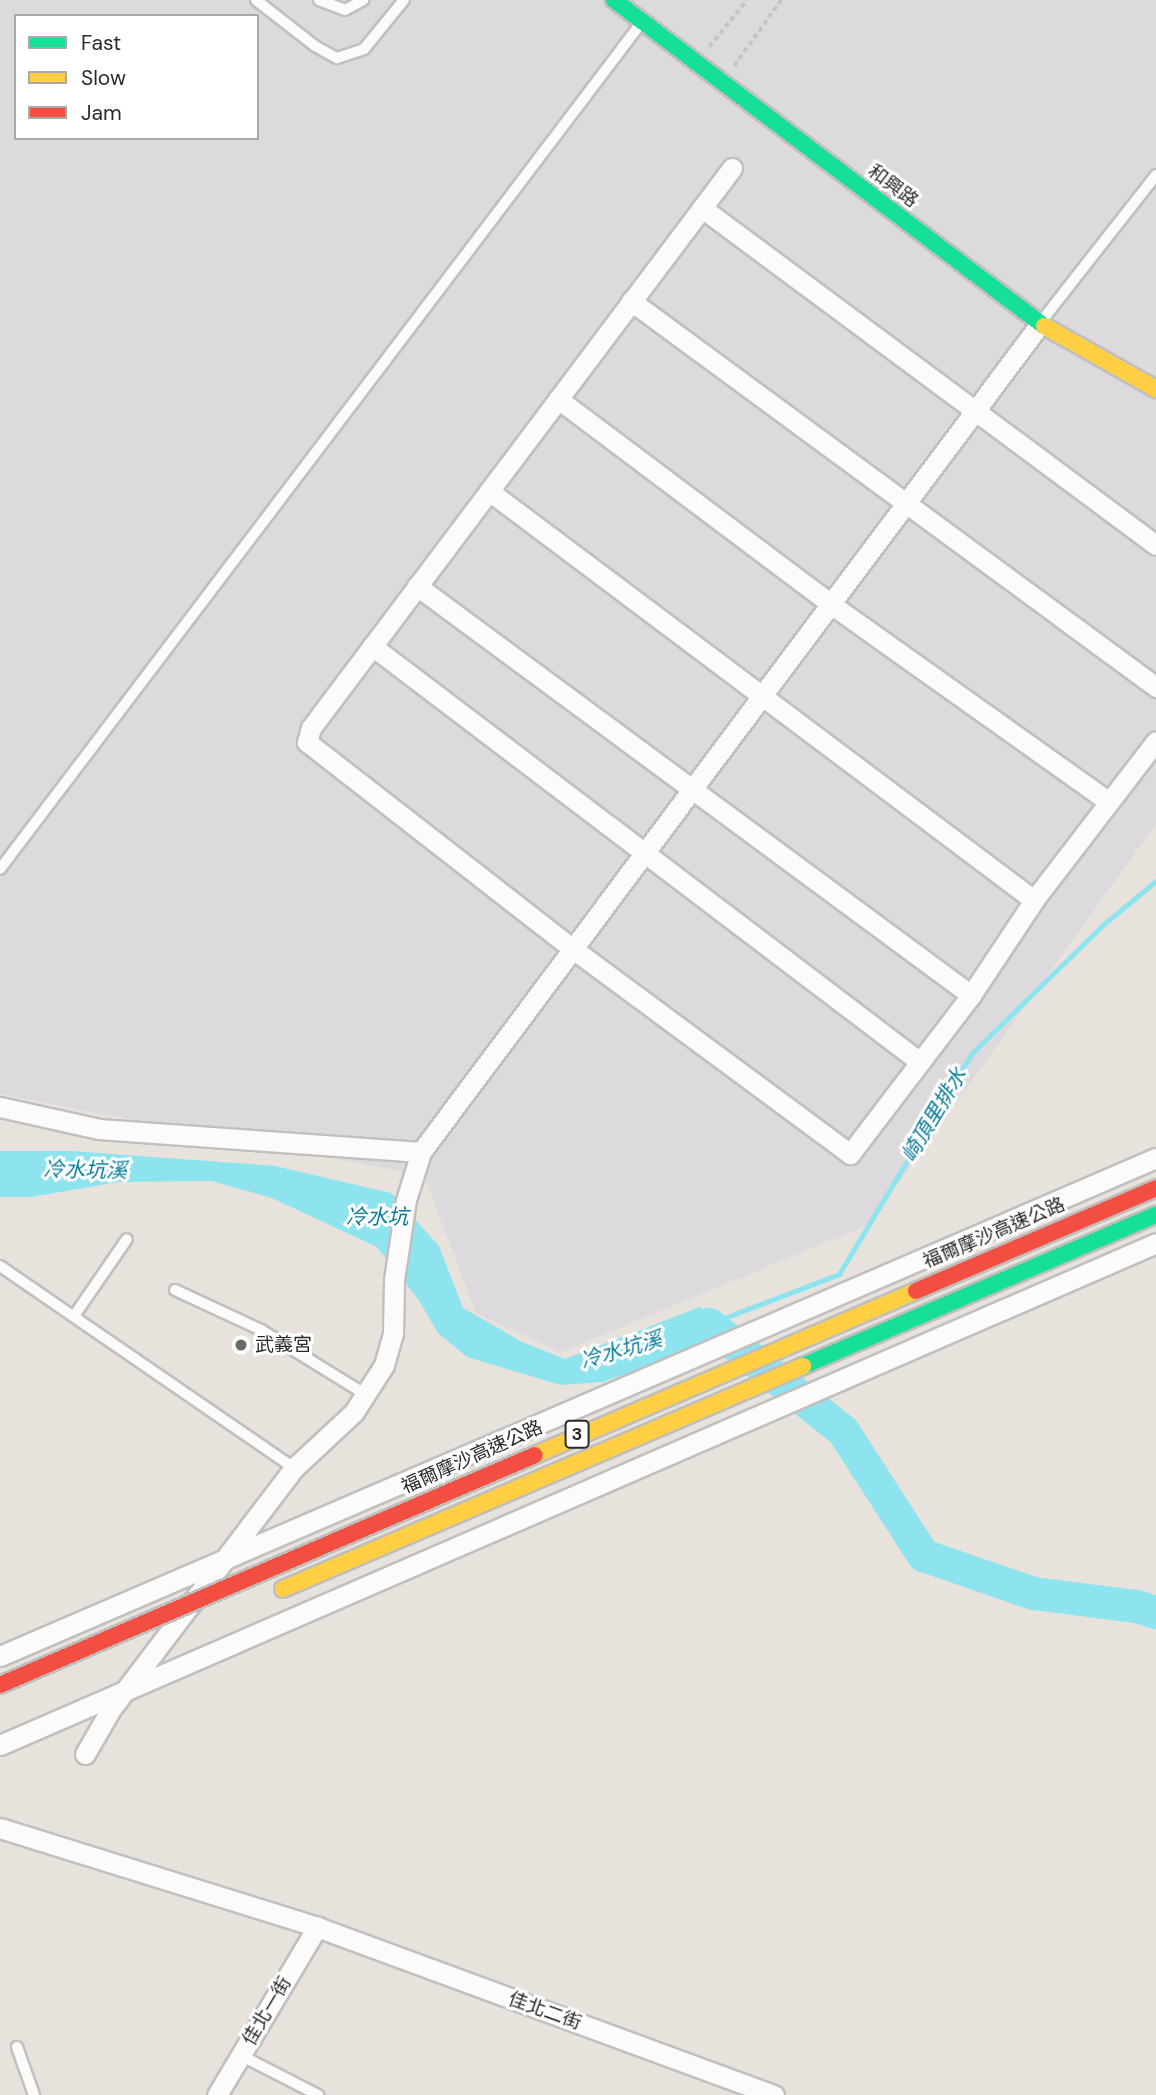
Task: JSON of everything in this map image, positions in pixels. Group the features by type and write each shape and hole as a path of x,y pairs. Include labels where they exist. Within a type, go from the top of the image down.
{"main road":[{"name":"和興路","path":"614,0 1040,324 1156,388"},
{"name":"福爾摩沙高速公路","path":"0,1685 1156,1188"},
{"name":"3","path":"270,1594 1156,1215"},
{"path":"128,1655 193,1627"}],"street":[{"path":"732,168 311,728 307,742 572,949 850,1154 971,995 1034,900 1156,741"},
{"path":"702,208 1156,545"},
{"path":"631,301 906,506 1156,687"},
{"path":"85,1754 122,1694 294,1468 354,1412 384,1365 393,1334 394,1280 406,1200 421,1152 977,412 1040,324"},
{"path":"558,399 832,605 1109,802"},
{"path":"489,491 764,694 1034,900"},
{"path":"417,586 691,792 971,995"},
{"path":"372,646 920,1062"},
{"path":"0,1107 99,1129 421,1152"},
{"path":"0,1656 1156,1158"},
{"path":"1026,1214 1062,1284"},
{"path":"0,1745 1156,1243"},
{"path":"666,1369 702,1441"},
{"path":"292,1530 328,1604"},
{"name":"佳北二街","path":"0,1828 317,1927 764,2093"},
{"name":"佳北一街","path":"217,2095 317,1927"}],"lane":[{"path":"256,0 315,46 337,58 364,49 404,0"},
{"path":"319,0 345,10 363,0"},
{"path":"0,869 642,22"},
{"path":"1040,324 1156,174"},
{"path":"74,1316 127,1239"},
{"path":"0,1266 294,1468"},
{"path":"175,1290 261,1330 365,1394"},
{"path":"17,2047 34,2095"},
{"path":"240,2055 318,2095"}],"path":[{"path":"709,47 747,0"},
{"path":"734,66 781,0"}],"shaded area":[{"path":"0,0 1156,0 1156,824 868,1225 561,1352 476,1313 424,1176 0,1094"}],"water":[{"name":"冷水坑","path":"0,1151 71,1151 275,1166 391,1193 439,1246 463,1308 522,1342 565,1359 700,1307 731,1333 709,1346 602,1382 561,1385 467,1357 438,1333 418,1299 377,1247 272,1198 212,1181 118,1182 31,1197 0,1197"}],"waterway":[{"name":"崎頂里排水","path":"711,1323 839,1274 971,1054 1105,923 1156,881"},
{"name":"冷水坑溪","path":"702,1326 709,1324 843,1431 923,1555 1033,1593 1136,1606 1156,1612"}],"traffic: fast":[{"path":"614,0 1044,326"},
{"path":"803,1366 1156,1215"}],"traffic: slow":[{"path":"1044,326 1156,389"},
{"path":"535,1455 916,1291"},
{"path":"283,1589 803,1366"}],"traffic: jam":[{"path":"916,1291 1156,1188"},
{"path":"0,1685 535,1455"}],"place":[{"name":"武義宮","path":"241,1345"}]}
